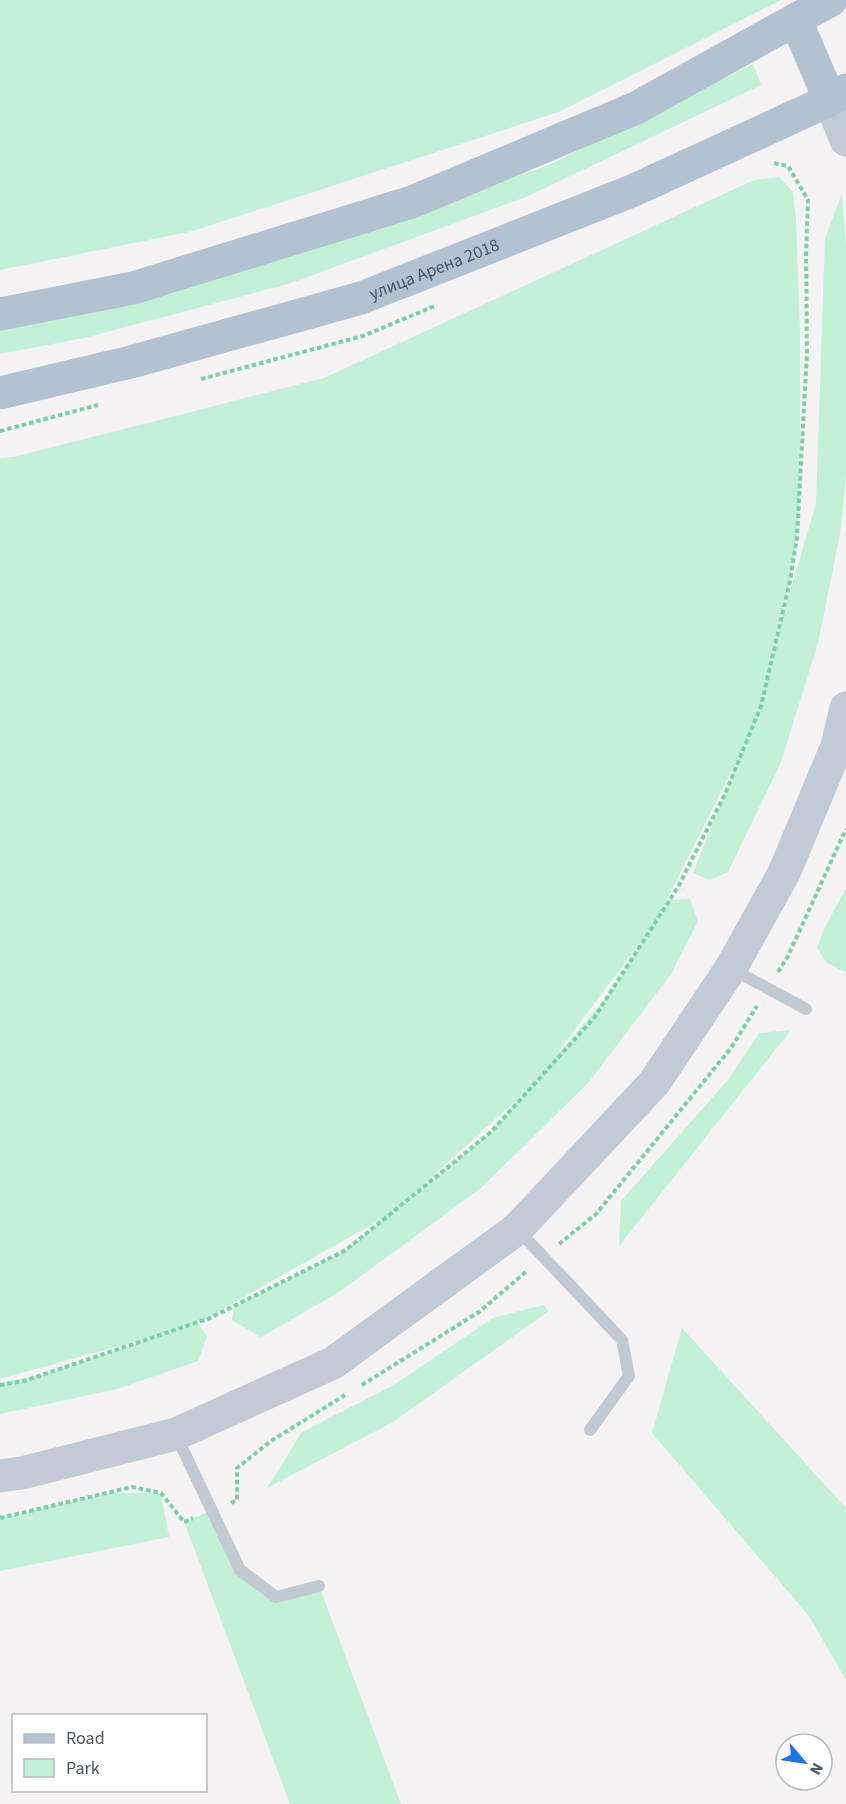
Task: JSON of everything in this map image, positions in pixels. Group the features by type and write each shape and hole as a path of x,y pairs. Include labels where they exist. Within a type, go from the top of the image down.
{"main road":[{"path":"0,314 132,288 412,202 636,108 831,0"},
{"path":"796,21 838,95 846,140"},
{"name":"улица Арена 2018","path":"0,393 131,362 361,298 633,191 838,95"},
{"path":"0,1476 22,1473 176,1434 333,1363 518,1229 654,1083 731,968 784,873 841,747 846,708"}],"lane":[{"path":"731,968 806,1009"},
{"path":"518,1229 622,1340 629,1376 590,1430"},
{"path":"176,1434 240,1570 276,1597 319,1586"}],"path":[{"path":"0,1385 24,1381 210,1318 346,1250 491,1132 594,1018 678,887 725,794 761,706 790,581 797,537 807,353 808,200 788,166 768,162"},
{"path":"193,381 363,336 439,305"},
{"path":"0,431 102,405"},
{"path":"0,1518 132,1487 161,1493 184,1522"}],"green space":[{"path":"0,0 781,0 559,112 193,231 0,270"},
{"path":"753,64 761,85 526,197 288,284 84,338 0,354 0,330 171,294 549,165"},
{"path":"779,177 793,192 800,330 800,493 797,537 790,581 767,669 816,504 825,238 842,193 846,248 846,476 840,534 818,643 781,762 728,872 710,880 693,873 744,746 660,913 670,900 690,899 698,921 671,974 589,1082 481,1188 339,1292 261,1337 232,1320 234,1307 346,1250 387,1216 198,1323 207,1336 198,1361 117,1389 0,1414 0,1383 46,1374 180,1329 0,1379 0,458 14,457 324,378 754,180","holes":["648,932 607,997 559,1053 558,1052","523,1094 491,1132 404,1203 404,1202"]},
{"path":"846,888 845,972 827,963 817,948 824,929"},
{"path":"791,1030 619,1246 621,1201 727,1081 759,1033"},
{"path":"543,1305 549,1311 393,1422 267,1488 302,1432 392,1386 493,1318"},
{"path":"682,1328 846,1508 846,1680 809,1616 652,1433"},
{"path":"110,1493 161,1493 169,1537 0,1571 0,1518"},
{"path":"211,1511 240,1570 275,1597 319,1586 401,1804 290,1804 184,1522"}]}
